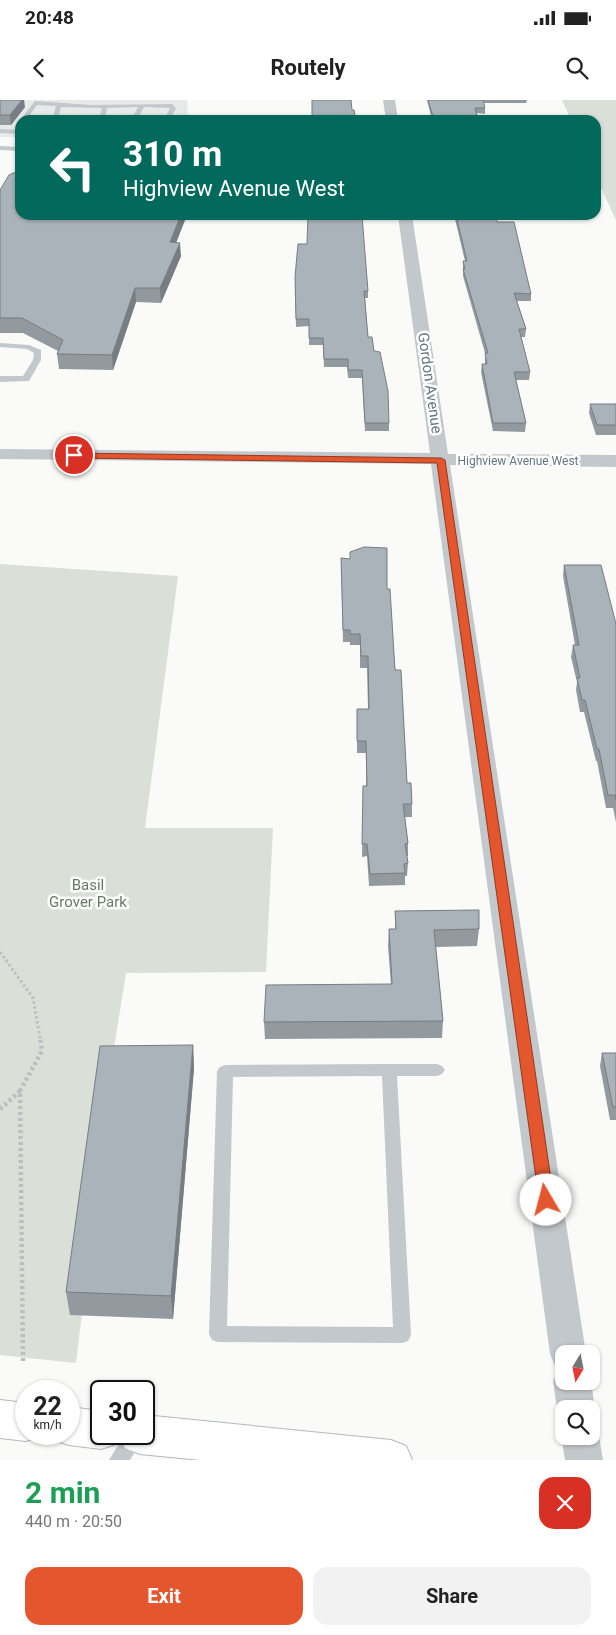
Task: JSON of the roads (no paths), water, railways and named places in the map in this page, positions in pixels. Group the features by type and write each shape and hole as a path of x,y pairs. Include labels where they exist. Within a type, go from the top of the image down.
{"main road":[{"path":"0,1419 15,1421"},
{"path":"155,1436 391,1460"}],"street":[{"path":"389,100 391,115"},
{"name":"Gordon Avenue","path":"406,220 567,1345"},
{"name":"Highview Avenue West","path":"0,454 616,461"},
{"path":"582,1445 584,1460"}],"lane":[{"path":"26,115 32,103 172,106 173,108 169,115"},
{"path":"56,115 59,105"},
{"path":"137,115 142,105"},
{"path":"103,115 105,106"},
{"path":"0,132 15,132"},
{"path":"0,148 15,149"},
{"path":"0,345 29,347 38,352 38,360 26,379 0,378"},
{"path":"389,1070 402,1335 218,1334 225,1071 389,1070 437,1070"},
{"path":"119,1460 129,1445"}],"park label":[{"name":"Basil Grover Park","path":"88,894"}]}
